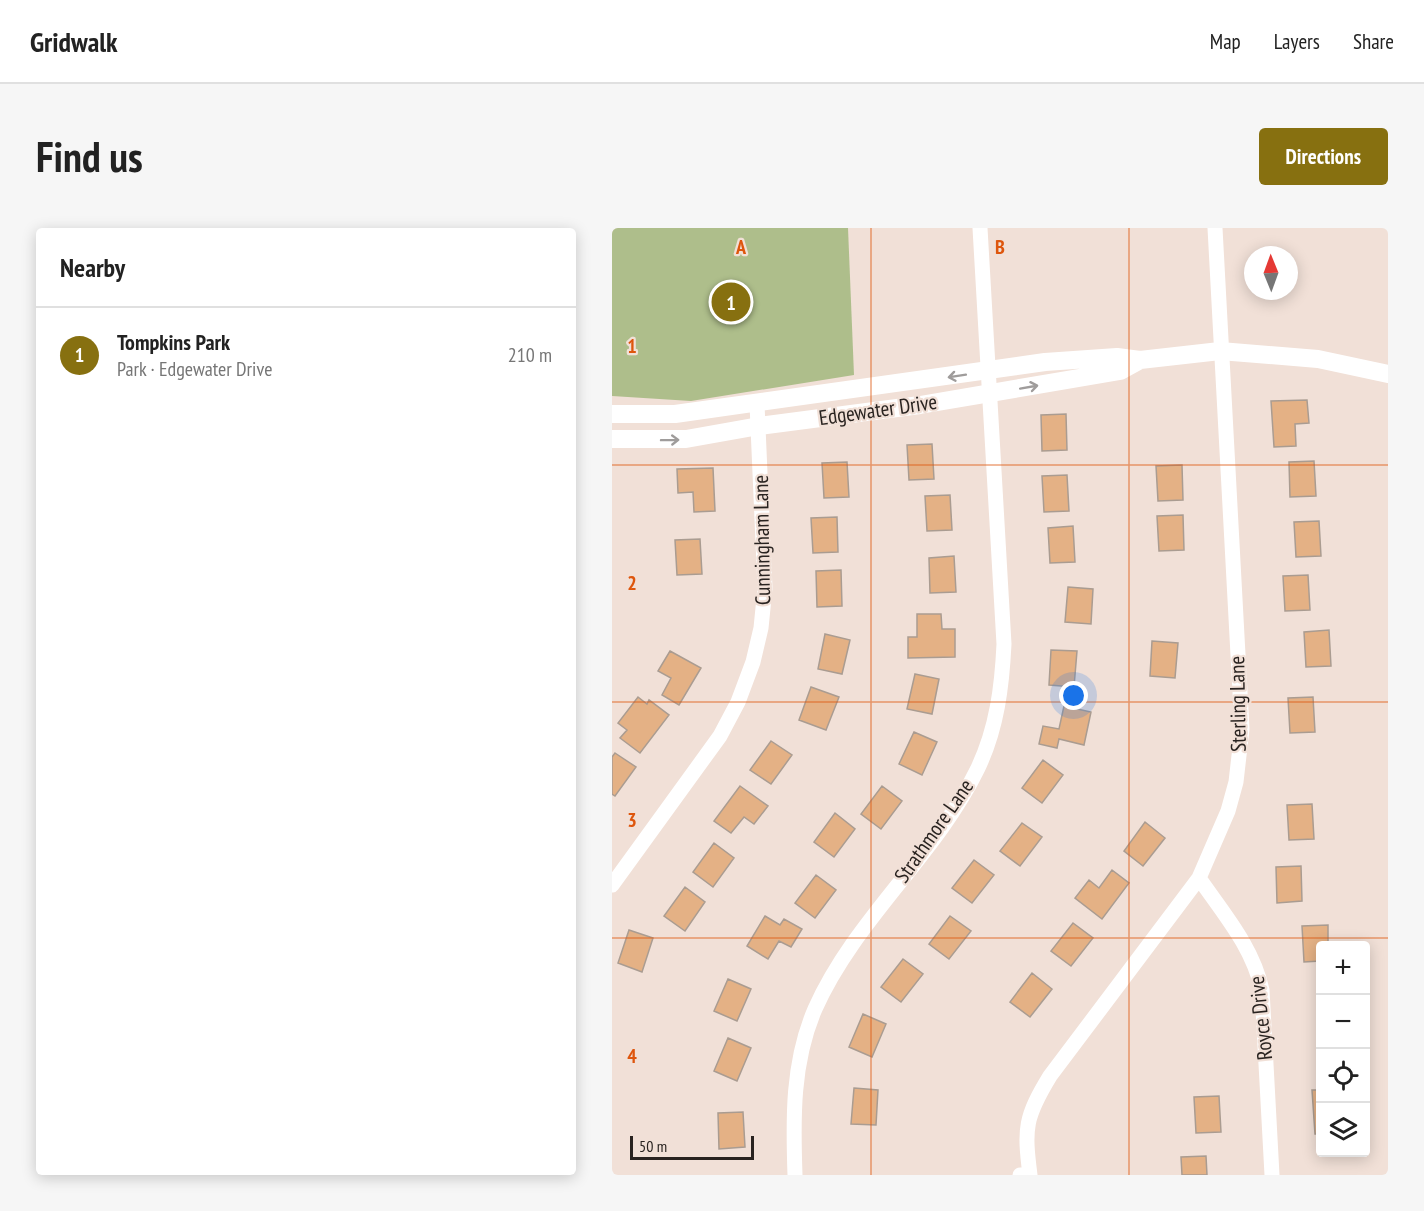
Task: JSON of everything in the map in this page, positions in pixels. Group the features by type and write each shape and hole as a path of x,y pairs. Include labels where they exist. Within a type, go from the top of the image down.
{"street":[{"name":"Strathmore Lane","path":"795,1175 793,1121 796,1080 803,1045 815,1010 836,969 861,931 965,792 983,755 995,718 1002,682 1004,644 980,228"},
{"name":"Sterling Lane","path":"1030,1175 1025,1138 1032,1106 1050,1076 1199,878 1228,812 1236,782 1242,729 1215,228"},
{"name":"Edgewater Drive","path":"612,414 675,414 989,371 1117,357 1140,360 1220,351 1318,359 1388,374"},
{"name":"Edgewater Drive","path":"612,439 686,439 1120,371 1140,360"},
{"name":"Cunningham Lane","path":"612,885 720,736 738,702 753,662 761,628 765,588 757,404"},
{"name":"Royce Drive","path":"1199,878 1250,952 1258,969 1262,990 1272,1175"},
{"path":"1020,1175 1030,1175"}],"green space":[{"path":"612,228 848,228 854,375 691,401 612,396"}],"building":[{"path":"1307,400 1309,423 1295,424 1296,446 1274,447 1271,401"},
{"path":"1066,414 1067,450 1042,451 1041,415"},
{"path":"932,444 934,479 909,480 907,445"},
{"path":"1314,461 1316,496 1290,497 1289,462"},
{"path":"847,462 849,497 824,498 822,463"},
{"path":"1182,465 1183,500 1158,501 1156,466"},
{"path":"713,468 715,511 694,512 693,492 678,493 677,469"},
{"path":"1067,475 1069,511 1044,512 1042,476"},
{"path":"950,495 952,530 927,531 925,496"},
{"path":"1183,515 1184,550 1159,551 1157,516"},
{"path":"837,517 838,552 813,553 811,518"},
{"path":"1319,521 1321,556 1296,557 1294,522"},
{"path":"1073,526 1075,562 1050,563 1048,528"},
{"path":"700,539 702,574 677,575 675,540"},
{"path":"954,556 956,592 930,593 929,558"},
{"path":"841,570 842,606 817,607 816,571"},
{"path":"1308,575 1310,610 1285,611 1283,576"},
{"path":"1068,587 1093,589 1091,624 1065,622"},
{"path":"917,614 941,614 942,629 955,629 955,657 908,658 908,637 917,637"},
{"path":"1329,630 1331,666 1306,667 1304,632"},
{"path":"825,634 850,640 842,674 818,669"},
{"path":"1152,641 1178,643 1175,678 1150,676"},
{"path":"1051,650 1077,651 1074,687 1049,685"},
{"path":"670,651 701,668 679,705 662,695 671,678 658,671"},
{"path":"915,674 939,679 932,714 907,709"},
{"path":"811,687 839,697 826,730 799,720"},
{"path":"638,697 647,704 649,700 669,715 640,753 620,738 627,730 618,723"},
{"path":"1313,697 1315,732 1290,733 1288,698"},
{"path":"1064,706 1091,712 1084,745 1059,739 1057,748 1039,744 1043,726 1059,729"},
{"path":"914,732 937,742 922,775 899,764"},
{"path":"771,741 792,755 771,784 750,770"},
{"path":"615,753 636,767 615,796 612,794 612,757"},
{"path":"1043,760 1063,775 1042,803 1022,788"},
{"path":"740,786 768,806 754,824 744,817 731,833 714,821"},
{"path":"882,786 902,801 881,829 861,814"},
{"path":"1312,804 1314,839 1289,840 1287,805"},
{"path":"835,813 855,829 834,857 814,842"},
{"path":"1145,822 1165,838 1143,866 1124,851"},
{"path":"1022,823 1042,837 1020,866 1000,851"},
{"path":"714,843 734,858 713,887 693,872"},
{"path":"974,860 994,875 972,903 952,888"},
{"path":"1301,866 1302,901 1277,903 1276,867"},
{"path":"1112,870 1129,883 1102,919 1075,898 1089,880 1099,888"},
{"path":"816,875 836,890 815,918 795,903"},
{"path":"685,887 705,902 685,931 664,916"},
{"path":"765,916 780,925 784,919 802,929 791,947 779,941 768,959 747,946"},
{"path":"950,916 971,931 949,959 929,944"},
{"path":"1073,923 1093,938 1071,966 1051,951"},
{"path":"1328,925 1328,941 1316,941 1316,961 1304,962 1302,926"},
{"path":"629,930 653,938 642,972 618,963"},
{"path":"903,959 923,974 901,1002 881,987"},
{"path":"1032,973 1052,989 1030,1017 1010,1002"},
{"path":"728,979 751,989 737,1021 714,1011"},
{"path":"863,1014 886,1024 872,1057 849,1047"},
{"path":"728,1038 751,1048 737,1081 714,1071"},
{"path":"854,1088 878,1090 876,1125 851,1124"},
{"path":"1312,1090 1316,1090 1315,1134"},
{"path":"1219,1096 1221,1132 1196,1133 1194,1097"},
{"path":"743,1112 745,1147 719,1149 718,1113"},
{"path":"1206,1156 1207,1175 1182,1175 1181,1157"}],"place":[{"name":"Tompkins Park","path":"731,302"}]}
